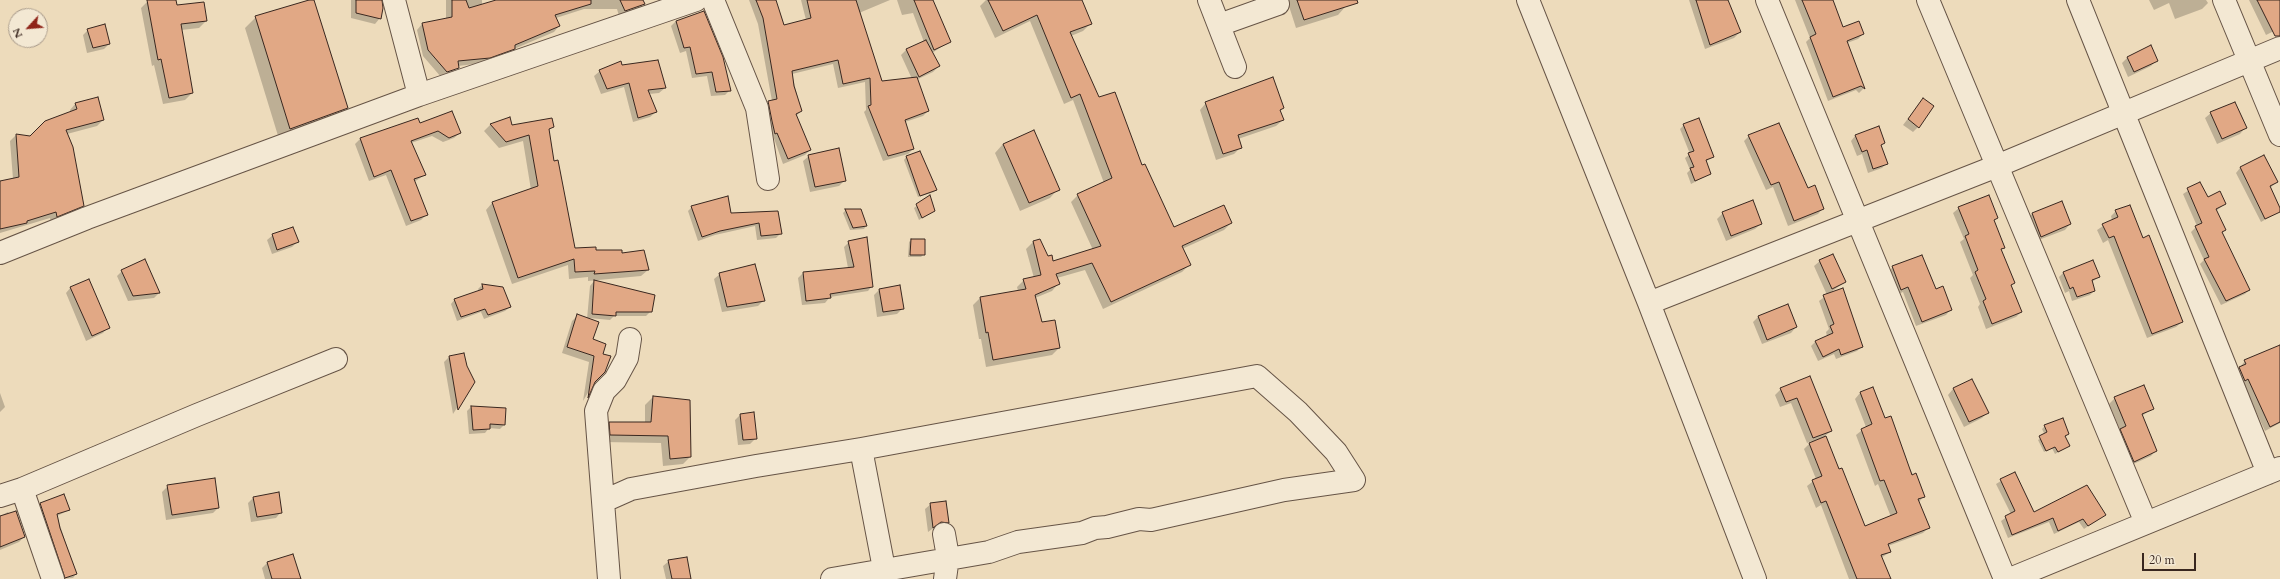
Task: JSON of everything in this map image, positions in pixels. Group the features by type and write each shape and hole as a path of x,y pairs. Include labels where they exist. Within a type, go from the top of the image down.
{"street":[{"path":"394,0 419,96"},
{"path":"0,253 87,218 419,96 696,0"},
{"path":"713,0 757,108 768,179"},
{"path":"1209,0 1235,67"},
{"path":"1528,0 1649,303 1755,579"},
{"path":"1767,0 1856,221 2005,579"},
{"path":"1928,0 2146,523"},
{"path":"2010,579 2274,471 2123,114 2078,0"},
{"path":"2224,0 2280,135"},
{"path":"1218,26 1278,4"},
{"path":"1649,303 1997,166 2248,60 2280,48"},
{"path":"609,579 596,411 604,391 614,380 627,358 630,339"},
{"path":"0,496 22,489 196,415 336,359"},
{"path":"604,500 631,489 787,460 861,450 1257,376 1298,412 1336,452 1354,480 1284,490 1151,520 1139,519 1095,528 1082,533 1018,542 989,552 948,557 886,574 832,579"},
{"path":"861,450 886,574"},
{"path":"22,489 53,579"},
{"path":"944,534 948,557 945,579"}],"building":[{"path":"147,0 176,0 177,5 204,2 207,21 181,24 193,93 169,98 161,59 158,60"},
{"path":"309,0 314,0 348,108 290,129 255,16"},
{"path":"356,0 382,0 383,8 381,19 356,13"},
{"path":"452,0 466,0 469,8 496,0 591,0 591,4 555,15 560,26 515,45 515,49 490,58 458,61 459,68 447,72 428,50 422,23 452,17"},
{"path":"620,0 643,0 645,4 625,11"},
{"path":"756,0 776,0 784,25 811,18 807,0 856,0 882,81 917,77 929,111 905,120 914,149 888,156 868,106 871,105 870,78 843,84 838,60 792,71 794,86 802,111 796,114 811,150 788,159 777,133 775,134 772,121 768,101 777,99 763,18"},
{"path":"914,0 933,0 951,42 934,50"},
{"path":"988,0 1082,0 1092,24 1070,32 1099,97 1115,92 1142,165 1145,164 1174,227 1224,205 1232,223 1182,246 1191,265 1111,302 1092,263 1056,274 1060,284 1035,295 1042,322 1055,320 1060,348 993,360 988,332 986,333 980,297 1026,289 1023,279 1041,275 1033,241 1040,239 1048,256 1052,255 1053,261 1101,246 1077,194 1112,178 1080,94 1071,98 1037,15 1003,31"},
{"path":"1297,0 1357,0 1358,3 1304,20"},
{"path":"1696,0 1728,0 1741,32 1710,45"},
{"path":"1802,0 1833,0 1843,27 1859,21 1864,34 1847,41 1865,89 1861,86 1833,97 1810,37 1816,34"},
{"path":"2257,0 2280,0 2280,36 2275,36"},
{"path":"704,11 723,57 731,91 716,92 712,72 696,74 690,47 684,48 676,21"},
{"path":"105,24 110,44 93,48 87,29"},
{"path":"926,40 940,66 919,77 906,49"},
{"path":"2151,45 2158,61 2134,72 2127,57"},
{"path":"658,60 666,88 648,90 657,112 638,118 629,83 607,89 599,70 621,61 622,65"},
{"path":"1273,77 1284,108 1280,110 1284,120 1238,135 1242,148 1223,154 1205,102"},
{"path":"98,97 104,120 66,130 73,147 84,206 57,217 56,212 27,221 27,223 0,229 0,181 19,177 16,134 30,136 45,121 77,109 75,103"},
{"path":"1923,98 1934,106 1919,128 1908,119"},
{"path":"2235,102 2247,128 2222,139 2210,112"},
{"path":"452,111 461,133 449,138 438,131 411,141 426,175 414,179 428,215 411,221 391,170 374,177 360,138 418,118 420,123"},
{"path":"510,117 512,125 552,118 554,127 549,129 554,161 558,160 575,248 596,247 596,250 622,250 622,253 644,250 649,270 594,274 595,271 575,272 574,259 518,278 492,202 538,186 529,135 506,142 490,124"},
{"path":"1699,118 1714,157 1706,160 1711,174 1695,181 1690,168 1694,167 1688,153 1694,151 1683,124"},
{"path":"1779,123 1808,188 1815,185 1824,209 1794,221 1779,182 1771,185 1748,135"},
{"path":"1879,126 1885,143 1881,145 1888,164 1873,169 1867,150 1862,152 1855,135"},
{"path":"1034,130 1060,190 1029,203 1003,144"},
{"path":"839,148 846,181 815,187 808,155"},
{"path":"920,151 937,190 920,196 906,156"},
{"path":"2264,155 2278,182 2270,186 2280,208 2280,212 2265,219 2240,167"},
{"path":"2200,182 2208,197 2220,191 2226,204 2216,209 2226,230 2222,232 2250,290 2226,301 2204,259 2209,257 2195,226 2202,223 2187,188"},
{"path":"930,195 935,211 922,218 916,204"},
{"path":"1989,195 1998,218 1994,220 2005,248 2001,249 2015,283 2011,285 2022,312 1992,324 1983,301 1986,299 1975,272 1978,270 1965,236 1969,234 1958,207"},
{"path":"728,196 731,213 778,211 782,234 761,236 759,223 720,231 702,237 691,206"},
{"path":"1753,200 1762,224 1731,236 1722,212"},
{"path":"2062,201 2071,224 2041,237 2032,213"},
{"path":"2130,205 2143,238 2149,235 2183,322 2152,334 2114,236 2109,238 2102,224 2118,217 2115,210"},
{"path":"845,209 861,209 867,226 853,228"},
{"path":"293,227 299,242 277,250 272,234"},
{"path":"867,237 873,287 830,294 831,298 806,301 803,272 854,267 848,241"},
{"path":"911,239 925,239 925,255 910,255"},
{"path":"1833,254 1846,282 1832,289 1819,260"},
{"path":"1922,255 1936,289 1943,286 1952,310 1922,322 1908,287 1901,290 1892,266"},
{"path":"145,259 160,293 133,296 121,270"},
{"path":"2093,260 2100,277 2092,280 2095,291 2077,297 2073,287 2070,289 2063,272"},
{"path":"755,264 765,301 727,307 719,273"},
{"path":"89,279 110,328 92,336 70,287"},
{"path":"594,280 655,295 652,312 616,312 616,316 592,314"},
{"path":"482,284 503,287 511,307 488,315 485,309 461,317 454,299 483,289"},
{"path":"900,285 904,309 883,312 879,289"},
{"path":"1843,288 1863,347 1841,355 1839,349 1823,357 1815,341 1833,333 1830,326 1834,324 1823,295"},
{"path":"1788,304 1797,327 1767,340 1758,316"},
{"path":"577,314 599,322 593,339 606,344 603,354 611,356 605,372 595,382 588,398 594,356 567,347"},
{"path":"2280,345 2280,422 2270,427 2248,379 2245,381 2239,367 2246,364 2244,360"},
{"path":"464,353 467,366 475,382 458,410 449,356"},
{"path":"1810,376 1832,431 1813,438 1797,398 1786,402 1780,388"},
{"path":"1972,379 1989,413 1969,422 1953,388"},
{"path":"2144,385 2154,409 2142,414 2157,451 2134,462 2120,429 2126,426 2114,397"},
{"path":"1873,387 1885,418 1891,416 1912,475 1916,473 1925,497 1918,499 1930,528 1888,544 1891,552 1881,555 1891,579 1857,579 1826,501 1821,503 1812,480 1822,476 1809,443 1826,436 1839,469 1842,468 1865,526 1897,513 1884,480 1880,481 1861,429 1872,424 1860,392"},
{"path":"653,396 690,400 691,457 670,459 668,436 610,435 609,422 651,422"},
{"path":"471,406 506,408 505,425 490,424 490,429 473,430"},
{"path":"754,412 757,439 743,440 740,414"},
{"path":"2063,418 2069,434 2065,436 2070,446 2058,452 2055,447 2046,451 2039,436 2047,432 2044,425"},
{"path":"2015,472 2034,512 2087,485 2106,515 2088,526 2083,519 2058,531 2053,518 2012,535 2005,516 2015,511 2000,479"},
{"path":"215,478 219,508 172,515 167,485"},
{"path":"279,492 282,513 257,517 253,497"},
{"path":"64,494 70,510 57,514 60,528 77,574 65,578 40,503"},
{"path":"946,501 949,523 941,522 933,528 930,503"},
{"path":"16,511 25,537 0,547 0,516"},
{"path":"293,554 301,579 272,579 267,562"},
{"path":"687,557 691,579 672,579 668,560"}]}
